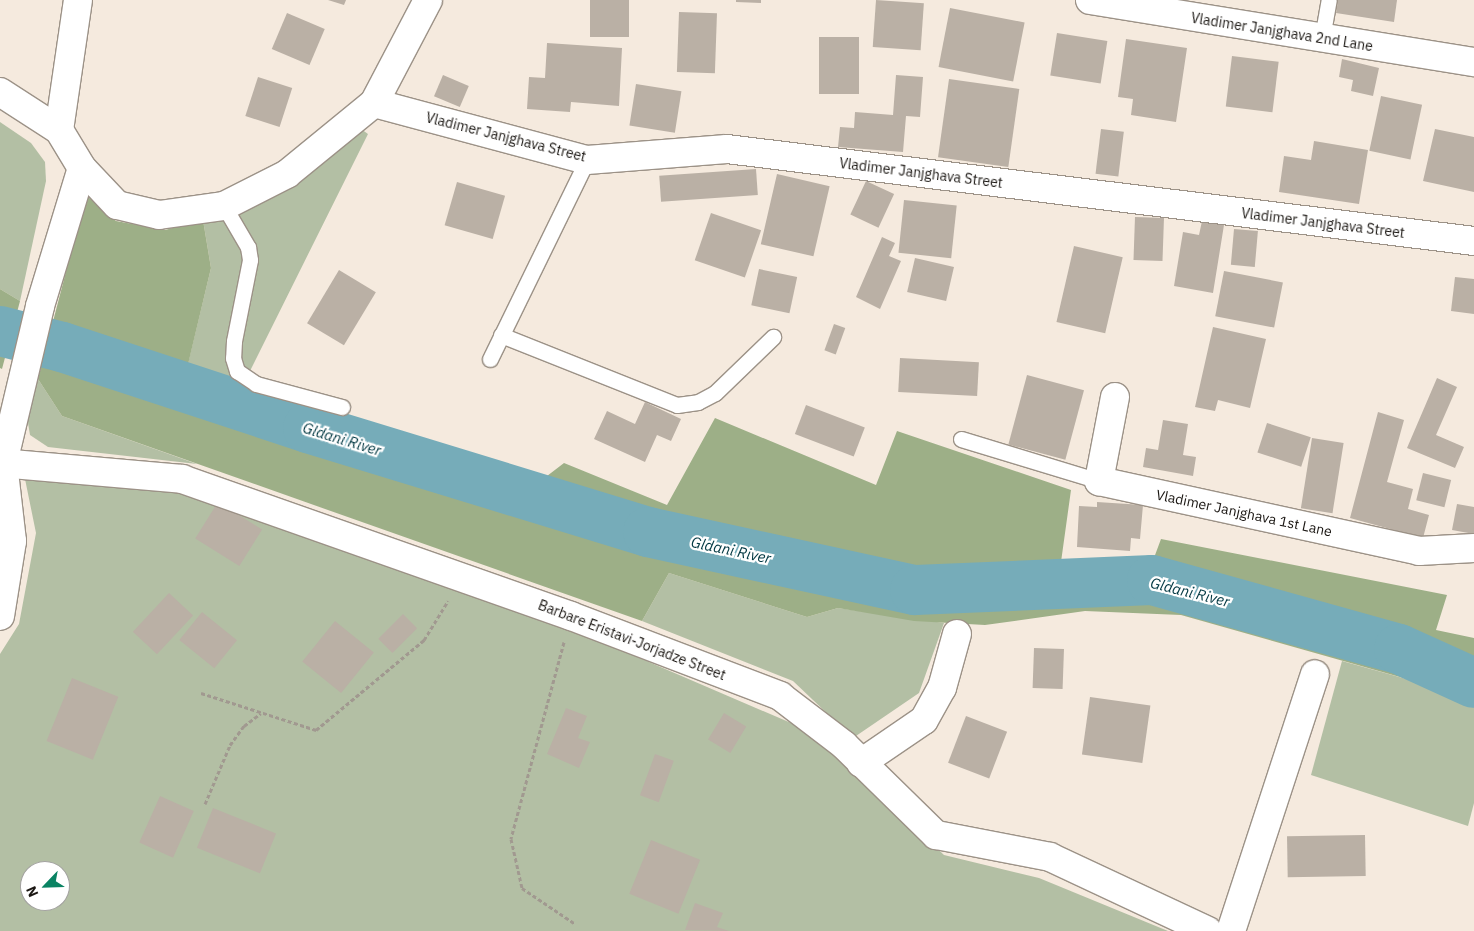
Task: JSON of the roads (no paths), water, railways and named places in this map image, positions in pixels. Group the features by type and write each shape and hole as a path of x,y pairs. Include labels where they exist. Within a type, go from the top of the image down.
{"street":[{"path":"59,130 78,0"},
{"path":"0,92 59,130 82,168 117,205 159,215 224,206 287,174 374,103 428,0"},
{"name":"Vladimer Janjghava 2nd Lane","path":"1090,0 1206,10 1322,38 1474,62"},
{"name":"Vladimer Janjghava Street","path":"374,103 587,160 727,150 1474,241"},
{"path":"0,616 12,541 1,463 40,306 82,168"},
{"path":"1099,481 1115,397"},
{"name":"Barbare Eristavi-Jorjadze Street","path":"1,463 182,479 461,579 571,616 780,696 861,763 936,835 1050,857 1208,931"},
{"name":"Vladimer Janjghava 1st Lane","path":"1099,481 1418,551 1474,548"},
{"path":"861,763 924,720 942,688 957,634"},
{"path":"1230,931 1315,674"}],"lane":[{"path":"1322,38 1329,0"},
{"path":"490,359 587,160"},
{"path":"224,206 248,247 250,260 234,340 233,358 237,371 256,384 342,407"},
{"path":"501,335 677,405 698,402 715,392 773,337"},
{"path":"960,439 1099,481"}],"waterway":[{"name":"Gldani River","path":"0,331 62,347 308,428 648,532 915,590 1152,580 1399,649 1474,683"}]}
